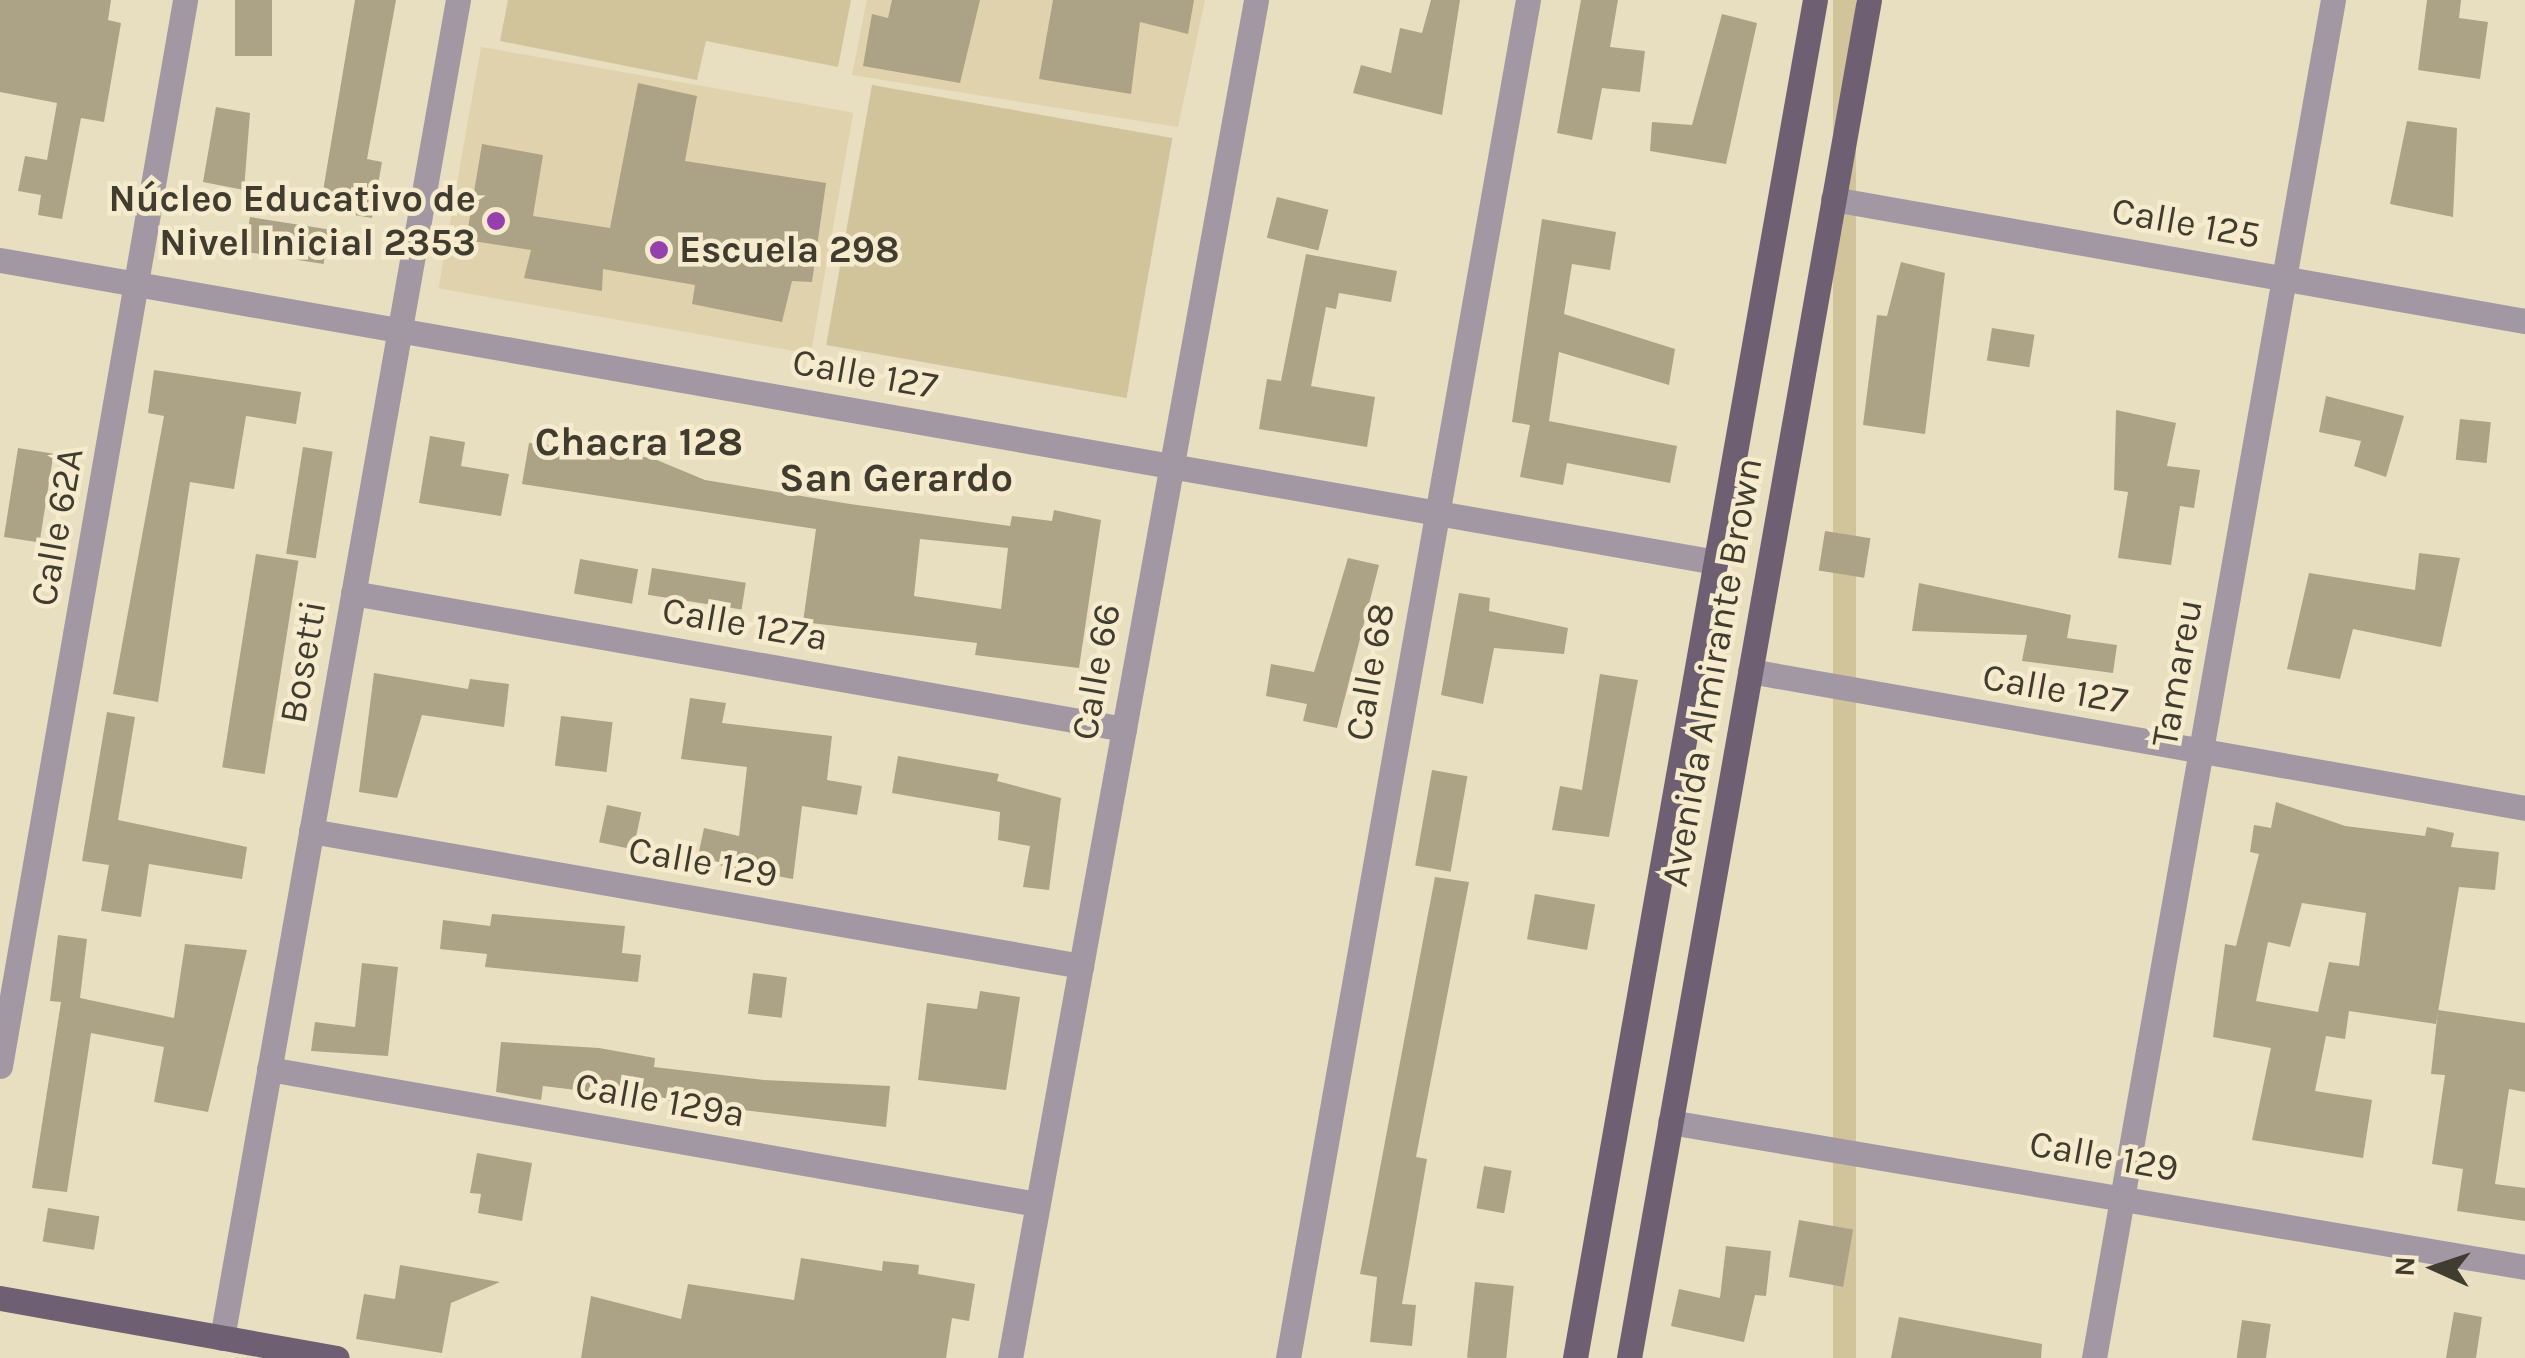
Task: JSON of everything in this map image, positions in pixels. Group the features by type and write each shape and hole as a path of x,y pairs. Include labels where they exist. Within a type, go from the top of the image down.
{"main road":[{"name":"Avenida Almirante Brown","path":"1575,1358 1815,0"},
{"name":"Avenida Almirante Brown","path":"1629,1358 1869,0"},
{"path":"0,1298 337,1358"}],"street":[{"name":"Calle 62A","path":"0,1066 185,0"},
{"name":"Bosetti","path":"222,1338 458,0"},
{"name":"Calle 66","path":"1010,1358 1256,0"},
{"name":"Calle 68","path":"1288,1358 1528,0"},
{"name":"Tamareu","path":"2094,1358 2333,0"},
{"name":"Calle 125","path":"1834,199 2525,321"},
{"name":"Calle 127","path":"0,260 1717,562"},
{"name":"Calle 127a","path":"353,594 1124,729"},
{"name":"Calle 127","path":"1750,671 2525,808"},
{"name":"Calle 129","path":"312,831 1081,966"},
{"name":"Calle 129a","path":"269,1070 1038,1204"},
{"name":"Calle 129","path":"1670,1122 2525,1267"}],"shaded area":[{"path":"508,0 851,0 838,67 706,41 697,80 500,41"},
{"path":"867,0 1205,0 1178,127 852,75"},
{"path":"1833,0 1856,0 1856,1358 1833,1358"},
{"path":"481,47 853,113 811,354 438,288"},
{"path":"872,85 1172,138 1127,398 826,345"}],"building":[{"path":"0,0 111,0 108,20 121,23 104,122 81,118 62,219 38,215 41,195 18,191 25,156 47,160 57,103 0,92"},
{"path":"235,0 272,0 272,56 235,56"},
{"path":"355,0 396,0 367,159 382,162 372,218 320,209"},
{"path":"892,0 980,0 960,83 863,66 872,14 888,18"},
{"path":"1053,0 1194,0 1188,34 1140,22 1131,94 1039,79"},
{"path":"1431,0 1460,0 1442,115 1353,93 1361,65 1391,73 1400,28 1422,33"},
{"path":"1581,0 1618,0 1610,47 1645,51 1640,92 1602,88 1592,140 1557,133"},
{"path":"2427,0 2461,0 2459,18 2488,22 2480,79 2418,70"},
{"path":"1722,14 1757,23 1726,164 1650,151 1652,122 1692,125"},
{"path":"638,83 697,96 685,161 826,183 812,282 792,281 782,322 692,304 695,285 603,269 602,291 524,278 531,250 466,240 482,144 543,155 533,216 610,228"},
{"path":"216,107 250,113 244,190 203,182"},
{"path":"2407,121 2457,128 2453,217 2390,204"},
{"path":"1277,197 1328,210 1318,251 1267,238"},
{"path":"250,217 329,230 324,264 245,252"},
{"path":"1542,219 1616,232 1610,270 1572,264 1564,314 1675,349 1669,385 1559,352 1549,421 1677,446 1670,483 1567,463 1563,485 1520,477 1530,425 1512,422"},
{"path":"1306,254 1397,271 1391,302 1339,293 1336,309 1326,307 1311,386 1375,397 1367,447 1259,429 1267,379 1281,381"},
{"path":"1901,262 1945,273 1925,434 1863,425 1877,315 1887,316"},
{"path":"1992,328 2034,335 2029,367 1987,361"},
{"path":"154,370 301,392 296,424 246,416 234,489 190,482 158,702 113,694 164,416 148,413"},
{"path":"2326,396 2404,416 2386,477 2354,466 2361,441 2319,432"},
{"path":"2116,410 2176,423 2167,466 2200,470 2194,508 2180,506 2171,565 2118,558 2128,492 2114,490"},
{"path":"2460,419 2491,422 2487,463 2456,460"},
{"path":"430,436 465,442 461,466 509,474 501,516 419,503"},
{"path":"529,443 652,458 705,480 1010,526 1012,516 1052,521 1054,510 1101,520 1079,668 975,655 977,643 803,622 816,529 522,484","holes":["920,539 1008,548 1001,609 914,596"]},
{"path":"303,447 333,452 316,558 286,554"},
{"path":"18,448 54,454 39,543 4,537"},
{"path":"1825,531 1870,538 1864,578 1819,571"},
{"path":"2419,553 2460,558 2441,647 2353,629 2340,679 2287,669 2309,573 2415,590"},
{"path":"256,554 298,561 265,774 222,767"},
{"path":"1348,558 1379,565 1337,728 1303,721 1307,704 1266,696 1271,664 1314,672"},
{"path":"580,559 638,569 632,604 574,593"},
{"path":"652,568 746,583 742,610 648,595"},
{"path":"1919,583 2071,615 2067,638 2117,645 2113,673 2022,661 2027,635 1912,631"},
{"path":"1459,593 1490,598 1489,611 1568,628 1564,654 1494,648 1483,704 1441,695"},
{"path":"374,673 468,689 470,679 509,684 504,727 422,715 397,798 359,792"},
{"path":"1600,674 1638,680 1609,837 1552,830 1560,786 1582,790"},
{"path":"690,698 726,703 722,723 832,736 827,780 862,786 857,815 802,806 793,879 697,861 704,828 739,836 747,767 681,759"},
{"path":"107,712 135,717 118,820 247,847 242,879 149,864 141,917 101,911 109,865 82,861"},
{"path":"561,716 613,722 607,772 555,766"},
{"path":"898,756 999,774 997,781 1061,798 1049,890 1023,887 1030,846 998,840 1000,812 892,793"},
{"path":"1432,770 1467,776 1451,872 1415,866"},
{"path":"2276,802 2345,826 2425,836 2427,827 2454,833 2451,847 2499,852 2495,890 2459,887 2436,1024 2349,1011 2345,1039 2326,1036 2315,1091 2372,1100 2363,1158 2252,1140 2271,1048 2213,1037 2225,944 2236,946 2259,854 2250,852 2254,825 2271,828","holes":["2302,903 2366,913 2359,966 2329,962 2318,1012 2256,1001 2268,942 2290,947"]},
{"path":"607,805 641,812 633,849 599,842"},
{"path":"1435,877 1469,882 1416,1157 1427,1159 1402,1304 1416,1305 1412,1346 1370,1342 1377,1277 1360,1274"},
{"path":"1535,894 1595,905 1587,950 1527,939"},
{"path":"492,914 625,926 622,953 641,955 638,982 485,967 487,954 440,949 443,920 490,926"},
{"path":"58,935 87,939 80,998 174,1018 185,944 247,950 208,1112 154,1102 164,1047 91,1033 67,1192 32,1188 61,1002 50,1001"},
{"path":"362,963 398,967 388,1056 311,1051 315,1022 355,1027"},
{"path":"753,973 787,977 782,1018 748,1014"},
{"path":"980,991 1020,997 1006,1090 918,1080 927,1003 977,1009"},
{"path":"2438,1010 2525,1023 2525,1092 2509,1089 2495,1184 2525,1188 2525,1221 2457,1211 2463,1169 2432,1164 2445,1075 2431,1074"},
{"path":"501,1042 599,1048 655,1058 654,1067 764,1080 890,1086 886,1127 543,1086 541,1100 496,1092"},
{"path":"477,1153 532,1163 522,1221 478,1213 481,1194 470,1193"},
{"path":"1484,1166 1512,1171 1504,1213 1477,1208"},
{"path":"48,1208 99,1216 94,1250 43,1242"},
{"path":"1799,1220 1853,1230 1843,1287 1789,1277"},
{"path":"1726,1246 1771,1251 1766,1296 1755,1295 1744,1342 1671,1326 1679,1289 1720,1298"},
{"path":"801,1258 882,1271 883,1261 919,1265 918,1274 975,1284 969,1321 952,1318 946,1358 581,1358 591,1296 681,1319 688,1284 794,1300"},
{"path":"400,1265 500,1282 451,1303 442,1353 356,1339 364,1294 395,1299"},
{"path":"1475,1282 1514,1286 1506,1358 1467,1358"},
{"path":"2454,1312 2482,1317 2476,1358 2446,1358"},
{"path":"1899,1317 2042,1344 2041,1358 1891,1358"},
{"path":"2242,1320 2271,1324 2266,1358 2237,1358"}],"place":[{"name":"Núcleo Educativo de Nivel Inicial 2353","path":"496,221"},
{"name":"Escuela 298","path":"659,250"}],"district":[{"name":"Chacra 128","path":"639,442"},
{"name":"San Gerardo","path":"896,478"}]}
